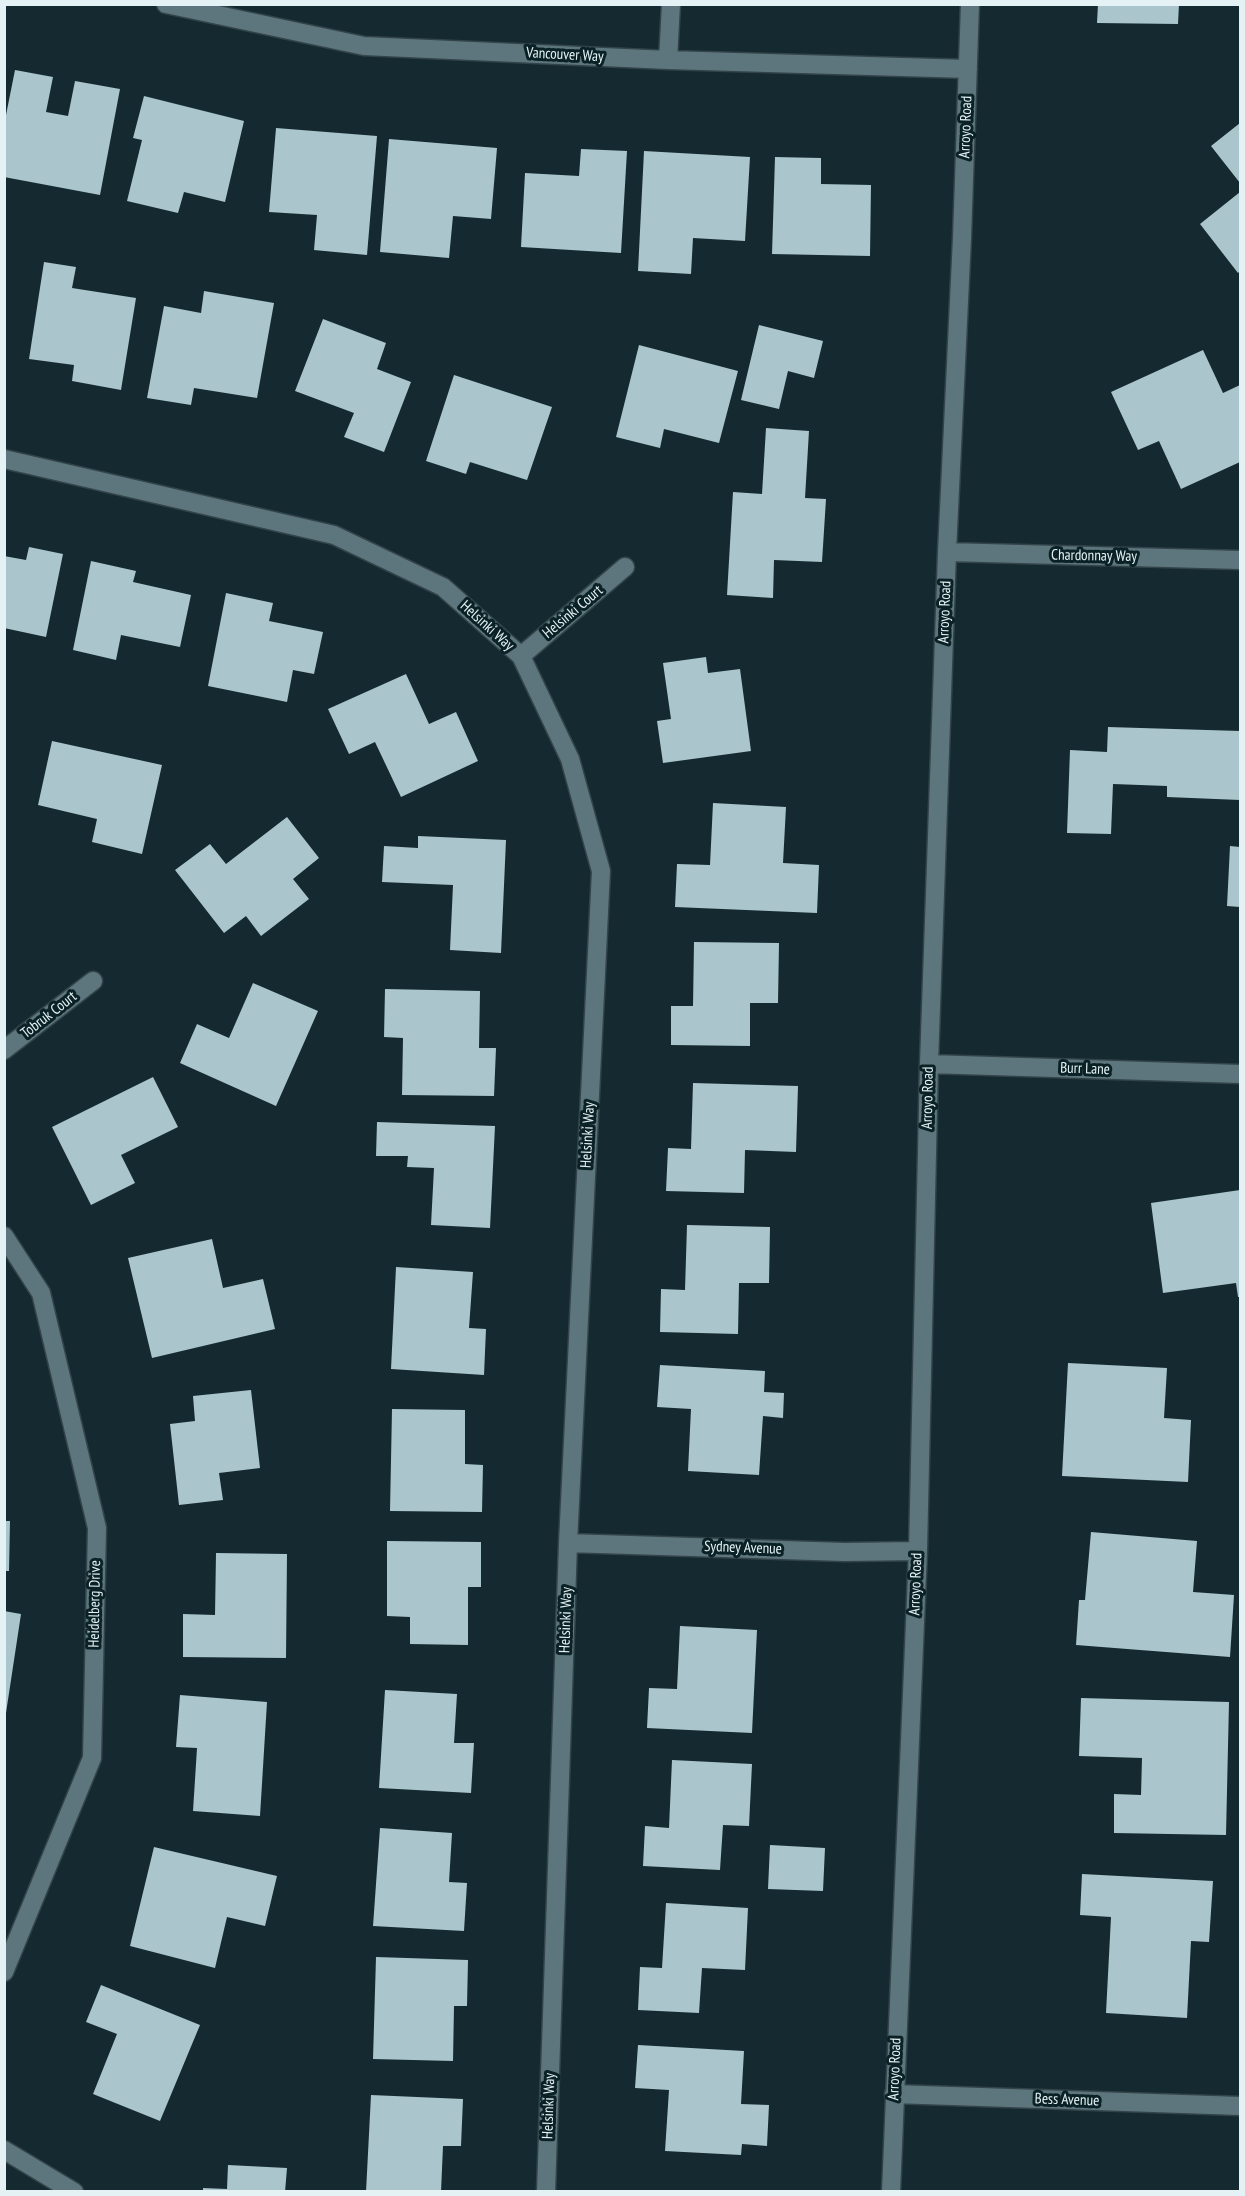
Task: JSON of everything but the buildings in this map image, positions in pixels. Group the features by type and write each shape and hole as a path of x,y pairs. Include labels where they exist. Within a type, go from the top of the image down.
{"street":[{"name":"Vancouver Way","path":"166,4 364,46 668,60 968,69"},
{"path":"668,60 671,4"},
{"name":"Arroyo Road","path":"891,2192 918,1551 929,1064 947,552 970,4"},
{"name":"Helsinki Way","path":"4,459 334,535 443,587 521,656 570,759 601,871 568,1543 546,2192"},
{"name":"Chardonnay Way","path":"947,552 1240,560"},
{"name":"Helsinki Court","path":"521,656 626,567"},
{"name":"Tobruk Court","path":"4,1050 93,981"},
{"name":"Burr Lane","path":"929,1064 1240,1074"},
{"name":"Heidelberg Drive","path":"4,1236 41,1293 97,1528 92,1758 4,1972"},
{"name":"Sydney Avenue","path":"568,1543 844,1552 918,1551"},
{"name":"Bess Avenue","path":"894,2094 1240,2106"},
{"path":"4,2150 74,2192"}]}
